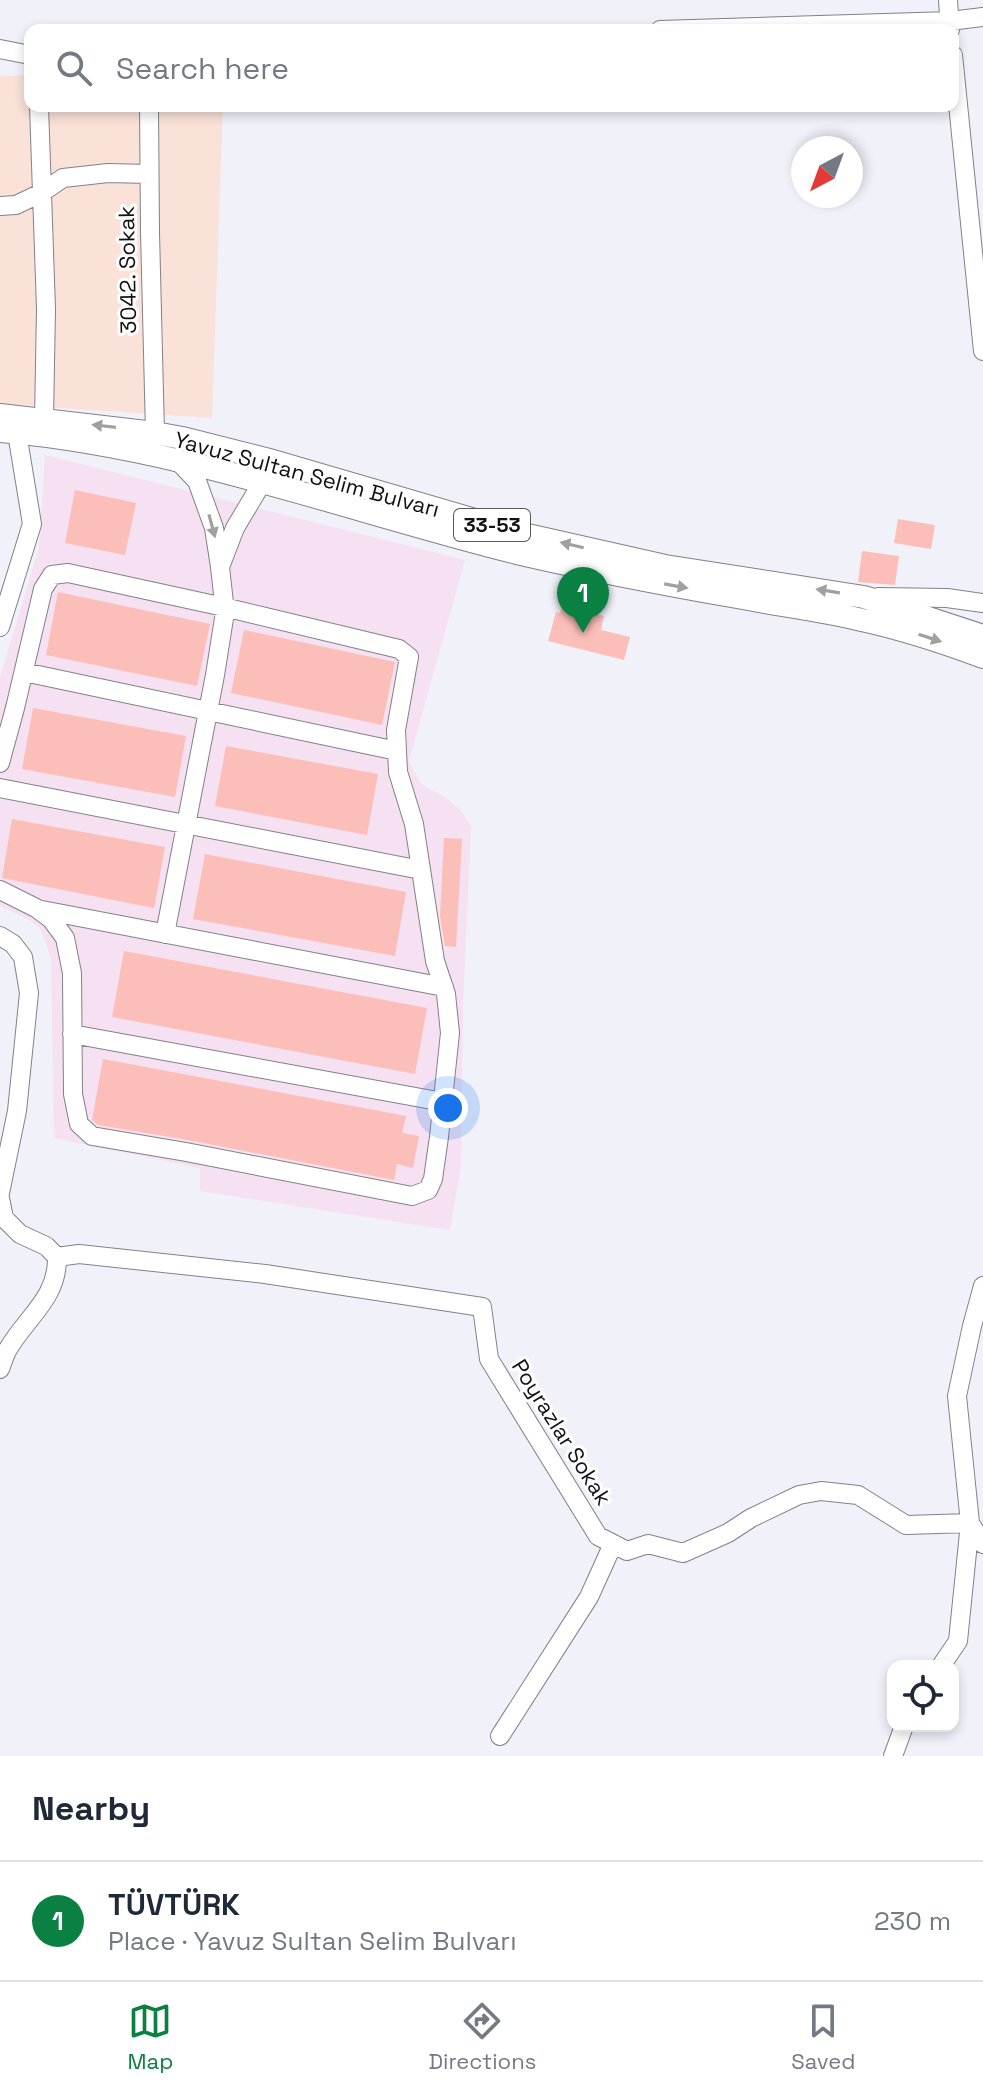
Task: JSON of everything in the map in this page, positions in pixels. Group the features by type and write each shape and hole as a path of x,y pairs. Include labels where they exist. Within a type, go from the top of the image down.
{"main road":[{"name":"Yavuz Sultan Selim Bulvarı","path":"0,415 155,433 273,461 523,534 665,566 864,597 983,636"},
{"name":"Yavuz Sultan Selim Bulvarı","path":"8,432 50,436 176,459 517,552 661,584 860,619 925,636 983,657"}],"street":[{"path":"948,0 950,24"},
{"path":"954,24 983,17"},
{"path":"0,49 24,56"},
{"path":"39,112 46,309 44,419"},
{"name":"3042. Sokak","path":"150,112 155,433"},
{"path":"959,112 983,351"},
{"path":"0,206 16,205 63,178 108,173 149,174"},
{"path":"0,627 32,524 8,432"},
{"path":"165,934 215,675 224,607 214,528 197,481 176,459"},
{"path":"220,567 235,528 263,481"},
{"path":"0,763 43,589 52,575 68,573 224,607 399,649 409,657 396,730 398,772 414,824 435,961 444,987 450,1033 433,1179 428,1190 412,1196 92,1136 79,1124 73,1094 72,973 65,938 51,919 0,890"},
{"path":"864,597 947,598 983,603"},
{"path":"24,672 397,751"},
{"path":"0,788 421,870"},
{"path":"36,908 444,987"},
{"path":"0,936 13,944 23,957 29,993 17,1111 0,1195 4,1218 20,1234 46,1246 57,1257 57,1273 47,1297 7,1351 0,1369"},
{"path":"72,1034 443,1102"},
{"name":"Poyrazlar Sokak","path":"57,1257 79,1254 265,1274 482,1307 489,1359 598,1536 613,1544"},
{"path":"945,1660 958,1641 970,1523 957,1396 983,1286"},
{"path":"500,1736 589,1597 613,1544 627,1551 648,1544 683,1553 799,1495 821,1491 858,1495 906,1525 970,1523"},
{"path":"970,1523 983,1544"},
{"path":"893,1756 902,1732"}],"shaded area":[{"path":"24,75 24,112 223,112 212,418 0,404 0,76"},
{"path":"45,455 465,560 409,761 421,784 448,799 471,826 463,1006 461,1165 450,1230 200,1191 200,1168 54,1138 51,959 41,929 0,906 0,677 39,548"}],"building":[{"path":"75,490 136,503 125,555 65,543"},
{"path":"898,519 935,525 931,549 894,543"},
{"path":"862,551 899,556 895,585 858,582"},
{"path":"58,592 210,624 197,686 46,655"},
{"path":"562,606 604,616 601,630 630,637 624,660 548,641 556,612 560,613"},
{"path":"244,630 395,662 382,725 231,693"},
{"path":"33,708 186,736 175,797 22,769"},
{"path":"226,746 378,774 367,835 215,806"},
{"path":"12,819 165,847 154,908 2,878"},
{"path":"444,838 462,839 456,947 445,946 440,916"},
{"path":"205,854 406,892 395,956 193,919"},
{"path":"124,951 427,1008 415,1074 112,1017"},
{"path":"103,1059 406,1116 402,1133 419,1136 413,1168 397,1164 394,1180 98,1125 92,1120"}],"place":[{"name":"TÜVTÜRK","path":"583,633"}]}
